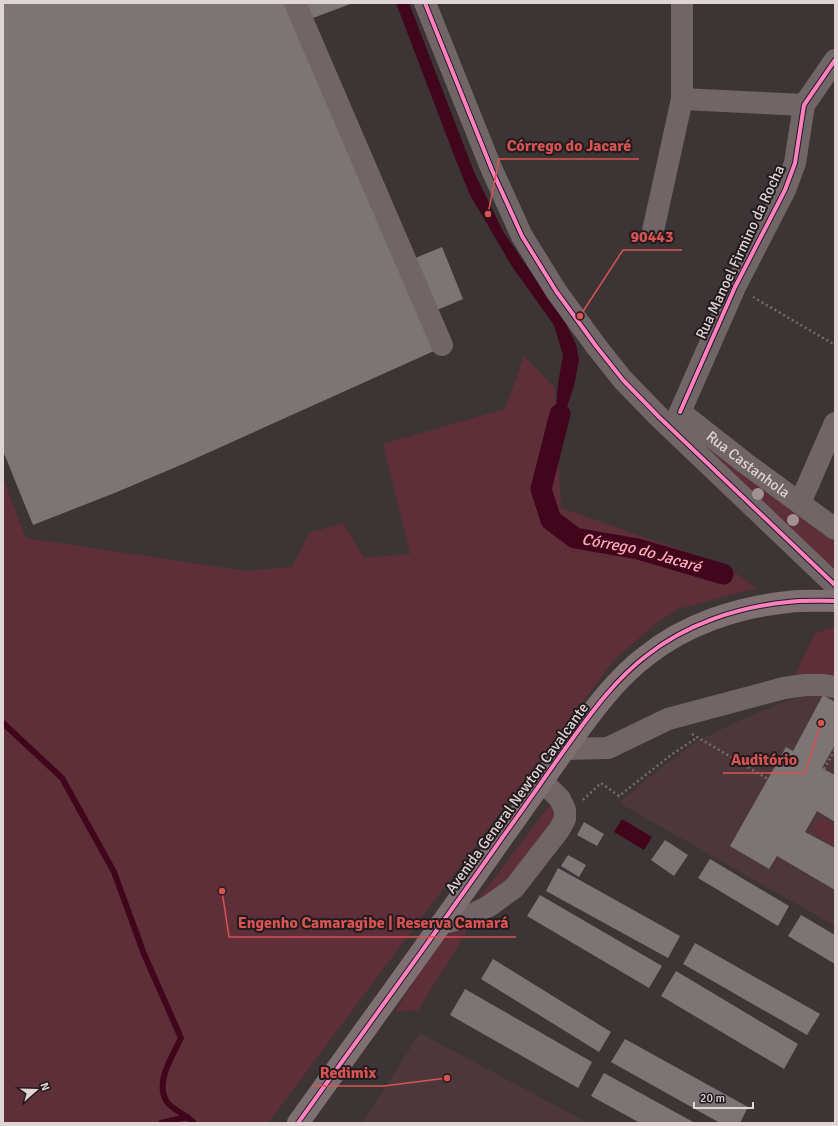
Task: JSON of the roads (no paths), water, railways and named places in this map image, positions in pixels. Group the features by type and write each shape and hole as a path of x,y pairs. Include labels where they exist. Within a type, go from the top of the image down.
{"main road":[{"name":"Avenida General Newton Cavalcante","path":"298,1123 565,749 591,714 623,677 646,656 670,640 715,618 757,606 789,602 835,600"}],"street":[{"path":"295,3 442,345"},
{"path":"425,3 492,170 522,236 556,291 623,380 659,417 835,585"},
{"path":"653,231 682,99 682,3"},
{"name":"Rua Manoel Firmino da Rocha","path":"680,412 735,287 786,190 795,163 804,104 835,60"},
{"path":"682,99 804,104"},
{"path":"659,417 680,412"},
{"name":"Rua Castanhola","path":"680,412 835,528"},
{"path":"800,503 835,424"},
{"path":"565,749 608,748 668,719 784,688 805,685 824,685 835,687"},
{"path":"441,924 467,917 488,906 514,888 559,830 565,819 565,810 560,799 542,781"}],"waterway":[{"name":"Córrego do Jacaré","path":"560,414 541,489 551,520 575,538 638,549 723,574"},
{"path":"3,723 62,778 114,872 144,954 181,1038 166,1069 163,1086 164,1094 170,1105 194,1123"},
{"path":"161,1123 187,1117"}],"place":[{"name":"Córrego do Jacaré","path":"488,214"},
{"name":"90443","path":"580,316"},
{"name":"Auditório","path":"821,723"},
{"name":"Engenho Camaragibe | Reserva Camará","path":"222,891"},
{"name":"Redimix","path":"447,1078"}]}
